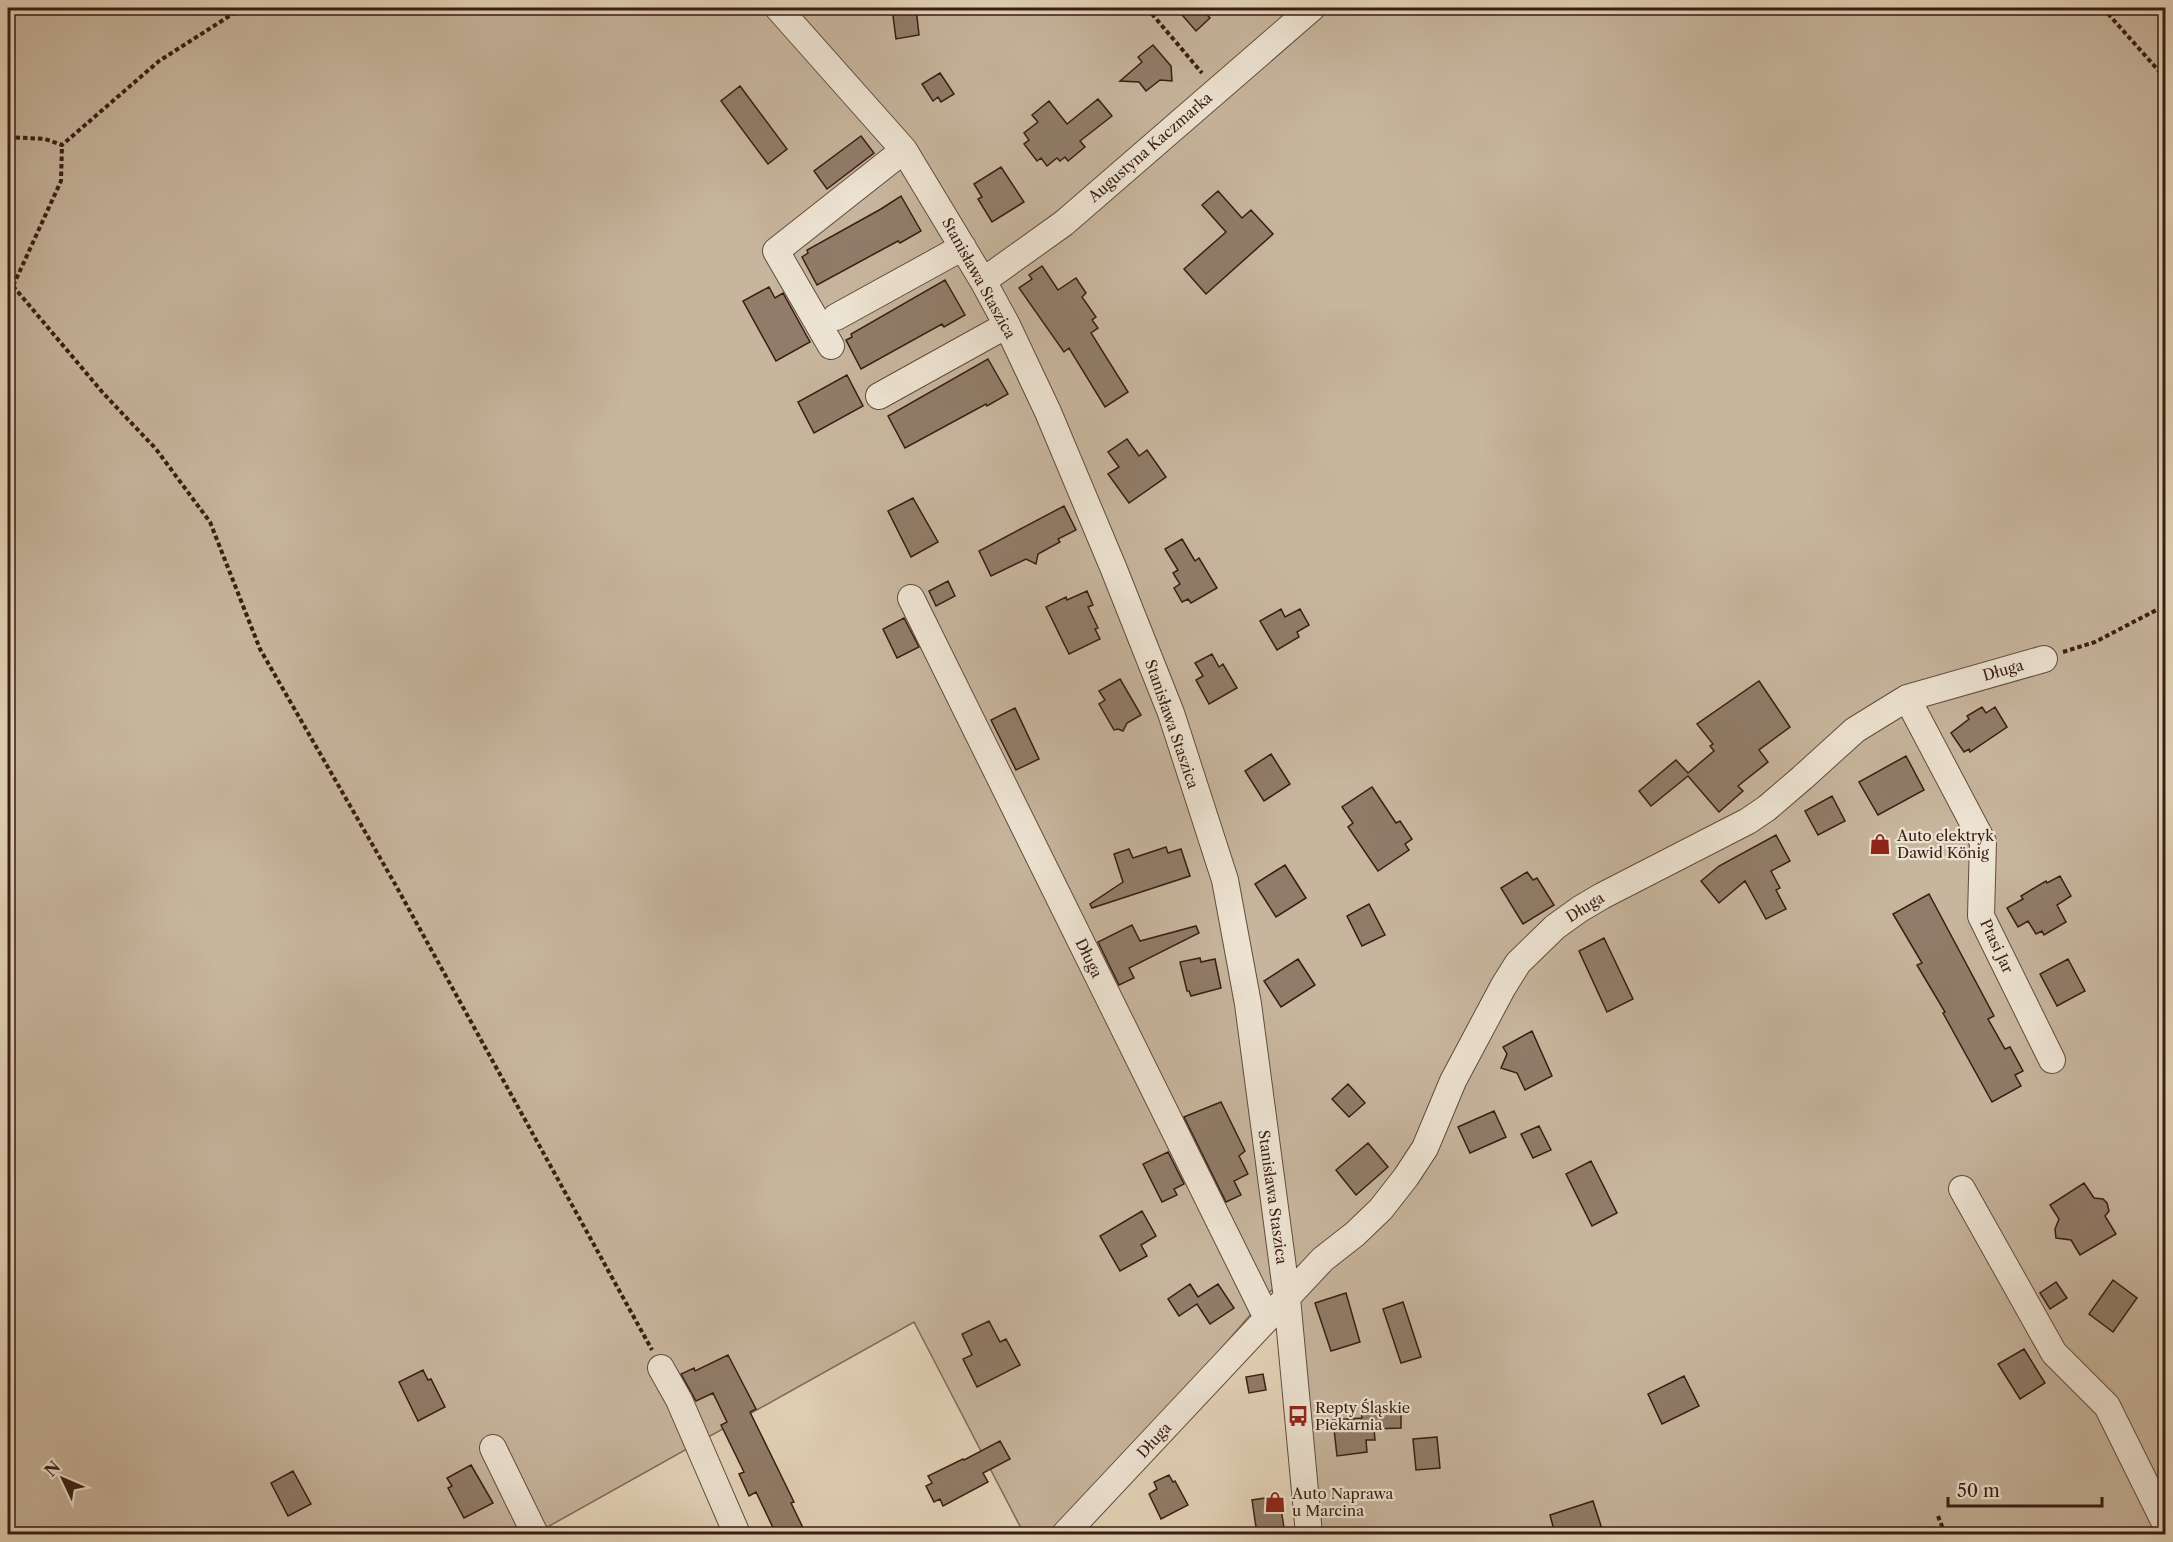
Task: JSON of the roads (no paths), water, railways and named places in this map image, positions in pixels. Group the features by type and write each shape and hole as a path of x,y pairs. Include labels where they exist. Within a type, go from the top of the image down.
{"street":[{"name":"Stanisława Staszica","path":"778,8 904,150 983,281 1007,325 1048,412 1171,713 1225,880 1248,1004 1287,1298 1310,1534"},
{"name":"Augustyna Kaczmarka","path":"983,281 1064,223 1312,8"},
{"path":"831,346 776,251 904,150"},
{"path":"836,317 963,247"},
{"path":"879,396 1007,325"},
{"name":"Długa","path":"911,598 1268,1318"},
{"name":"Długa","path":"1065,1534 1323,1259 1355,1234 1381,1209 1425,1148 1454,1081 1503,987 1518,963 1537,944 1580,909 1748,821 1802,778 1855,730 1907,698 2044,659"},
{"name":"Ptasi Jar","path":"1907,698 1983,842 1981,916 2052,1060"},
{"path":"1962,1189 2054,1353 2107,1406 2166,1525"},
{"path":"662,1368 679,1400 737,1534"},
{"path":"493,1448 536,1534"}],"place":[{"name":"Auto elektryk Dawid König","path":"1880,844"},
{"name":"Repty Śląskie Piekarnia","path":"1298,1416"},
{"name":"Auto Naprawa u Marcina","path":"1275,1502"}]}
